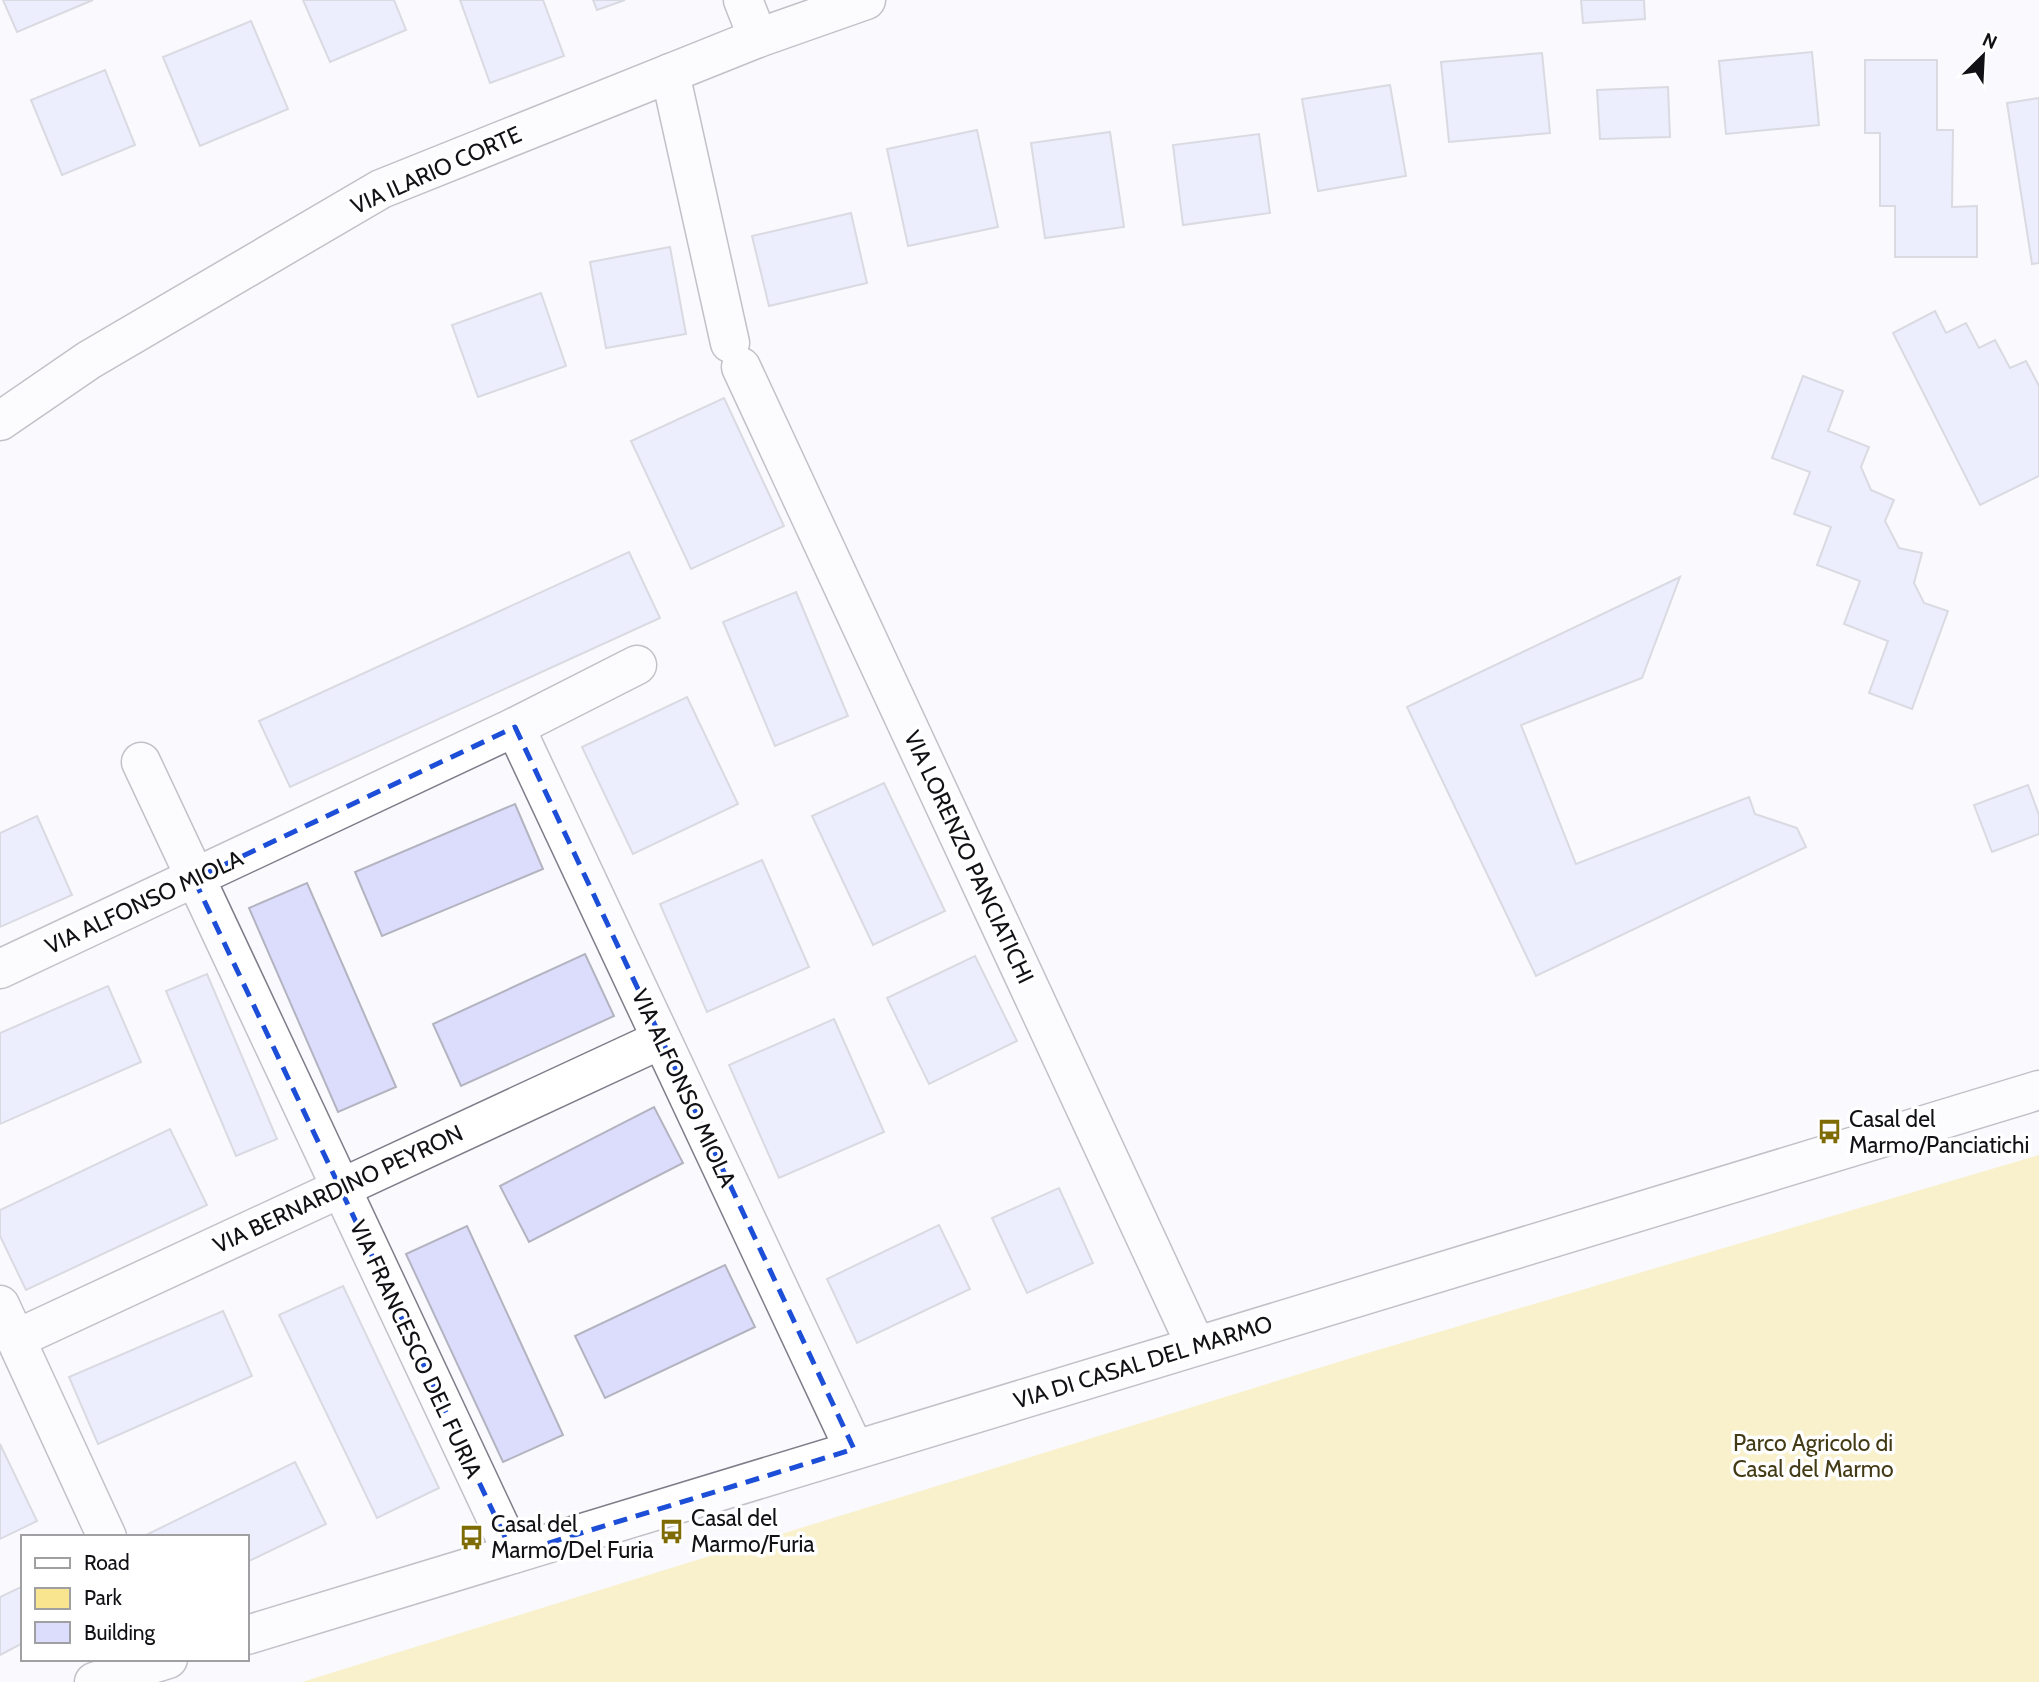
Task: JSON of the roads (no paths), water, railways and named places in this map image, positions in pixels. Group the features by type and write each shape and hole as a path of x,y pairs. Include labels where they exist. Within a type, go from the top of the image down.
{"street":[{"path":"743,0 758,38"},
{"name":"VIA ILARIO CORTE","path":"0,421 89,360 381,189 758,38 866,0"},
{"name":"VIA LORENZO PANCIATICHI","path":"670,73 736,355 1196,1346"},
{"name":"VIA ALFONSO MIOLA","path":"0,969 515,727 637,665"},
{"name":"VIA ALFONSO MIOLA","path":"515,727 854,1450"},
{"name":"VIA FRANCESCO DEL FURIA","path":"141,762 513,1554"},
{"name":"VIA BERNARDINO PEYRON","path":"8,1322 340,1189 660,1040"},
{"name":"VIA DI CASAL DEL MARMO","path":"248,1635 2039,1090"},
{"path":"8,1322 106,1535"},
{"path":"94,1682 160,1661"}],"place":[{"name":"Casal del Marmo/Panciatichi","path":"1829,1132"},
{"name":"Casal del Marmo/Furia","path":"671,1531"},
{"name":"Casal del Marmo/Del Furia","path":"471,1537"}],"park label":[{"name":"Parco Agricolo di Casal del Marmo","path":"1813,1456"}]}
